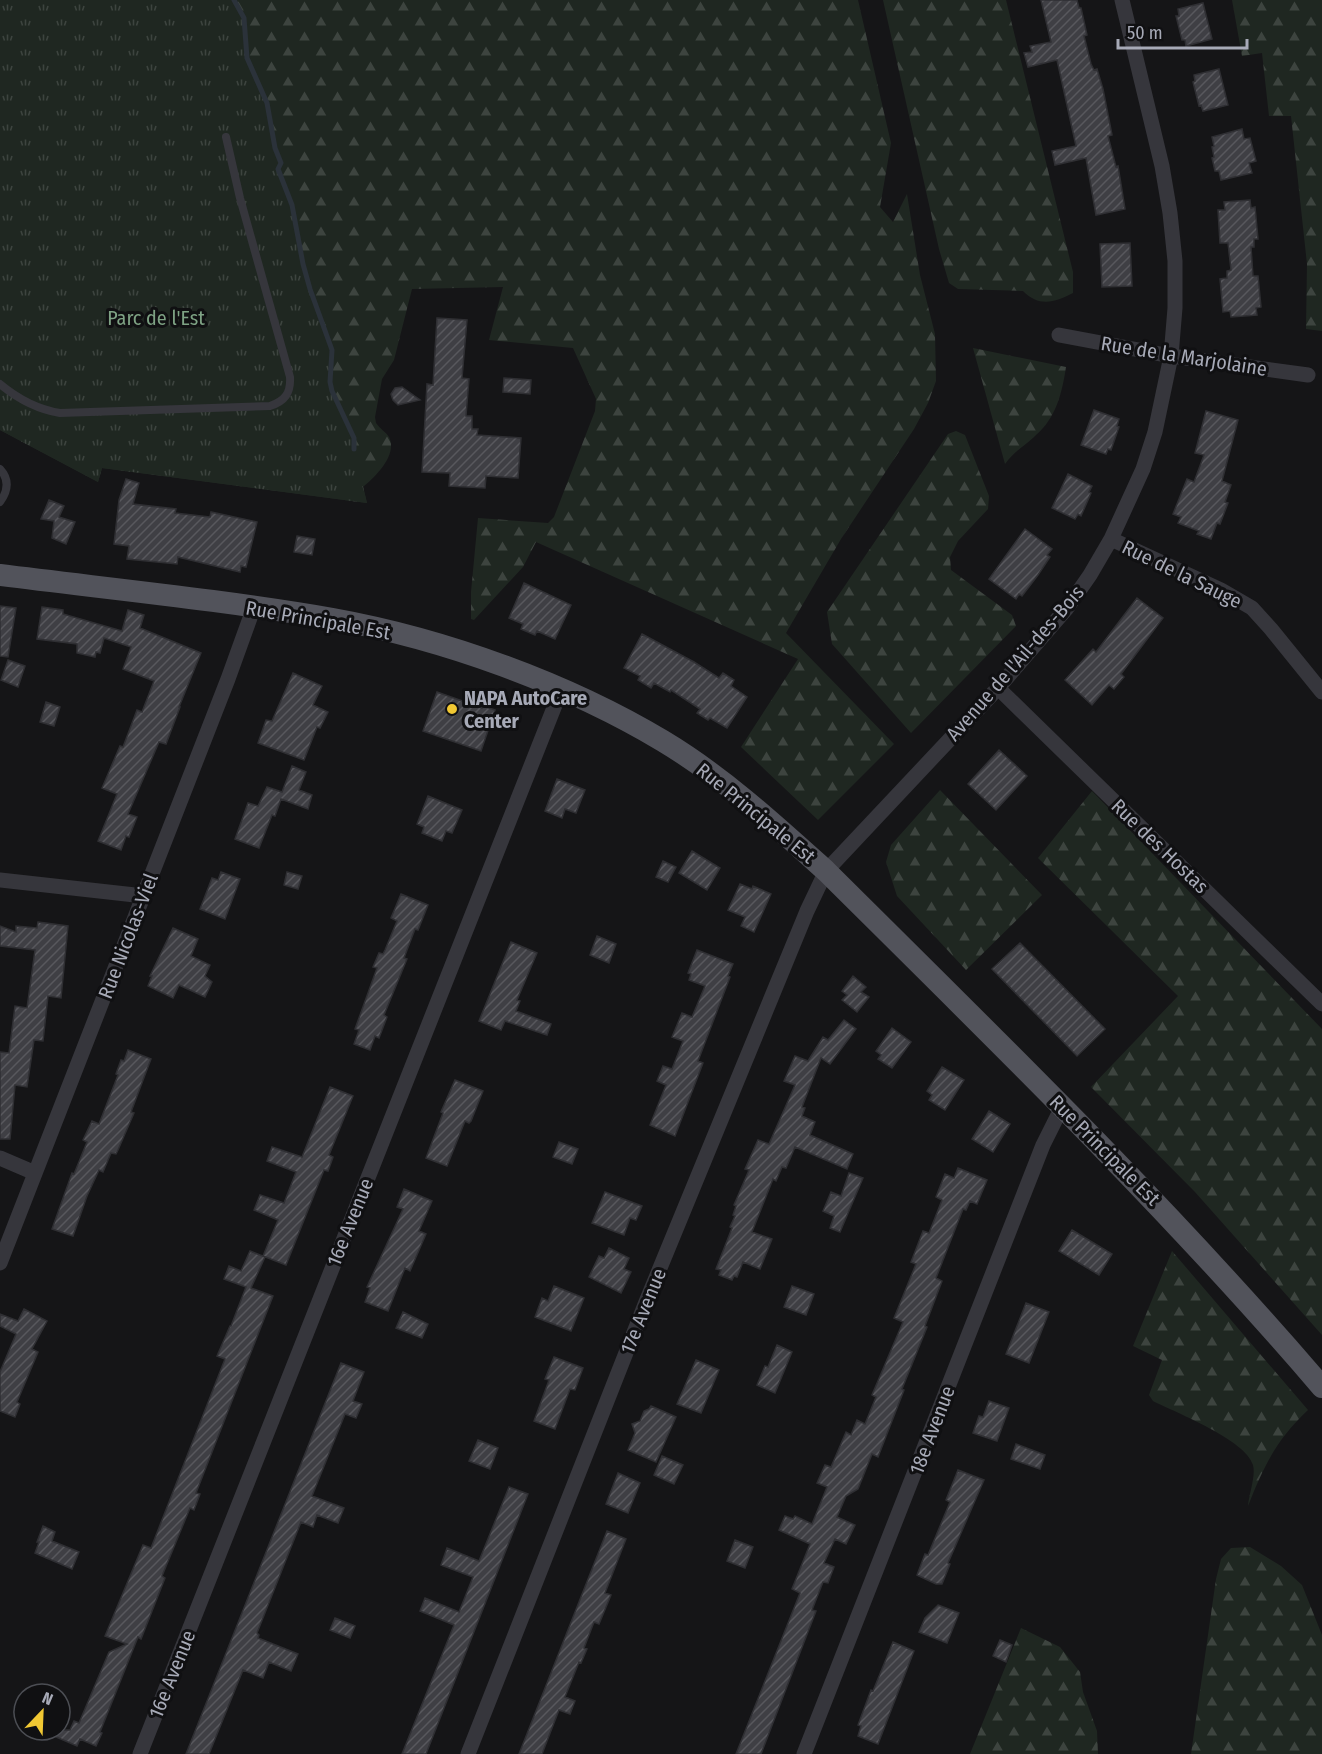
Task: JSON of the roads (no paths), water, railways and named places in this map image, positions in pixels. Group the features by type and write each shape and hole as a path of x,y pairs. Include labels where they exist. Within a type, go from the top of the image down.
{"main road":[{"name":"Rue Principale Est","path":"0,575 254,607 334,620 453,649 501,665 561,690 633,724 694,761 754,808 826,871 1064,1108 1202,1251 1322,1387"}],"street":[{"name":"Avenue de l'Ail-des-Bois","path":"826,871 998,688 1067,608 1111,539 1143,469 1158,422 1171,356 1175,308 1175,261 1162,166 1122,0"},
{"name":"Rue de la Marjolaine","path":"1059,335 1171,356 1308,375"},
{"name":"Rue de la Sauge","path":"1111,539 1221,590 1252,608 1322,692"},
{"name":"Rue Nicolas-Viel","path":"0,1263 254,607"},
{"name":"Rue des Hostas","path":"998,688 1322,1004"},
{"name":"16e Avenue","path":"140,1754 561,690"},
{"name":"17e Avenue","path":"468,1754 655,1281 782,970 826,871"},
{"path":"0,879 144,896"},
{"name":"18e Avenue","path":"804,1754 1040,1153 1051,1127 1064,1108"},
{"path":"0,1158 35,1173"}],"lane":[{"path":"0,384 22,401 60,413 270,406 279,403 287,396 290,377 243,209 226,137"},
{"path":"0,470 7,483 6,492 0,502"}],"waterway":[{"path":"234,0 244,18 247,58 267,103 275,148 281,163 278,169 292,205 310,289 332,350 330,382 332,391 354,438 354,449"}],"place":[{"name":"NAPA AutoCare Center","path":"452,709"}],"park label":[{"name":"Parc de l'Est","path":"156,318"}]}
